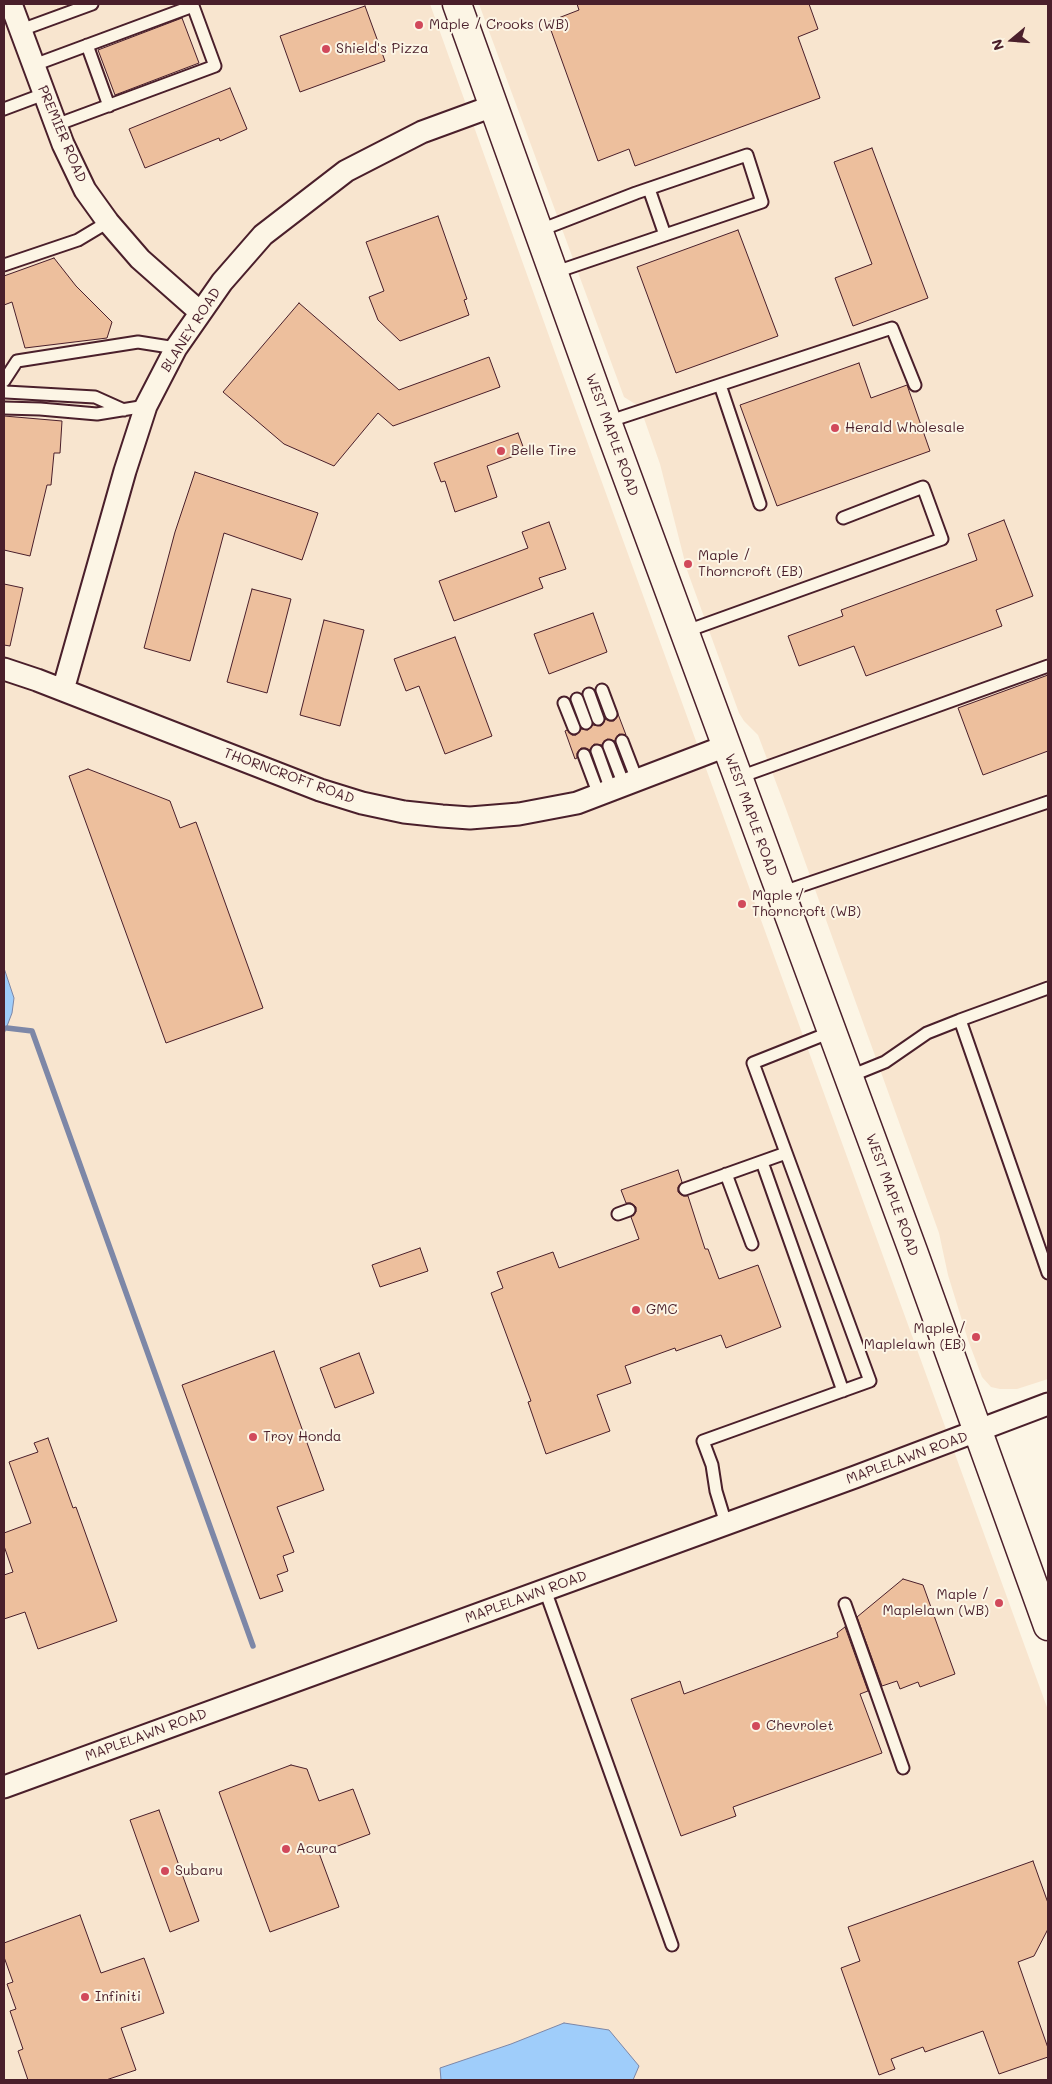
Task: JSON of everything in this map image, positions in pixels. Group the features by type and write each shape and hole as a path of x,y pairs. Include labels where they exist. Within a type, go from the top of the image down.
{"main road":[{"name":"WEST MAPLE ROAD","path":"457,4 607,422 913,1251 1048,1626"}],"street":[{"name":"PREMIER ROAD","path":"11,4 56,126 85,190 108,222 140,259 200,312"},
{"name":"BLANEY ROAD","path":"63,690 125,471 146,406 176,348 222,282 263,235 346,171 422,132 493,106"},
{"name":"THORNCROFT ROAD","path":"4,669 320,790 362,803 404,812 445,817 495,817 546,810 577,802 726,746"},
{"name":"MAPLELAWN ROAD","path":"4,1787 726,1524 1048,1404"}],"lane":[{"path":"20,30 92,4"},
{"path":"34,65 193,6 215,66 56,126"},
{"path":"87,45 109,106"},
{"path":"4,109 44,94"},
{"path":"538,231 649,189 747,155 762,202 553,273"},
{"path":"649,189 665,235"},
{"path":"4,265 78,240 108,222"},
{"path":"607,422 892,328 915,385"},
{"path":"4,381 18,361 138,342 176,348"},
{"path":"720,385 760,504"},
{"path":"4,391 95,397 124,410"},
{"path":"4,408 96,414 146,406"},
{"path":"684,632 942,539 923,487 844,518"},
{"path":"737,778 1048,666"},
{"path":"602,690 611,714"},
{"path":"589,694 598,718"},
{"path":"577,698 586,723"},
{"path":"564,703 574,728"},
{"path":"618,787 622,741"},
{"path":"609,746 618,787"},
{"path":"597,751 618,787"},
{"path":"584,755 618,787"},
{"path":"780,893 1048,802"},
{"path":"848,1076 885,1062 927,1033 1048,988"},
{"path":"960,1020 1048,1273"},
{"path":"726,1524 716,1491 712,1465 703,1442 870,1381 753,1063 831,1032"},
{"path":"685,1189 786,1153"},
{"path":"762,1162 844,1391"},
{"path":"726,1174 752,1244"},
{"path":"545,1590 672,1946"},
{"path":"845,1604 903,1768"}],"shaded area":[{"path":"4,4 430,4 1048,1710 1048,2080 4,2080"},
{"path":"479,4 1048,4 1048,1379 1017,1389 1000,1389 991,1387 982,1377 968,1340 948,1275 939,1233 786,809 758,735 739,713 687,570 660,464 640,407 624,397"}],"water":[{"path":"4,968 14,998 12,1013 4,1034"},
{"path":"564,2023 609,2030 639,2066 633,2080 441,2080 440,2068 511,2044"}],"building":[{"path":"577,4 809,4 818,29 798,37 820,98 635,166 629,149 598,161 548,22 579,10"},
{"path":"365,6 385,61 300,92 280,36"},
{"path":"182,18 199,63 115,95 98,50"},
{"path":"230,88 247,129 220,141 219,138 145,168 129,129"},
{"path":"872,148 928,298 853,326 835,278 872,264 834,162"},
{"path":"438,216 467,299 464,300 469,315 400,341 378,320 369,297 384,291 366,242"},
{"path":"738,230 778,336 676,373 637,267"},
{"path":"54,258 76,286 112,322 107,338 25,348 12,302 4,305 4,276"},
{"path":"299,303 399,390 489,357 500,387 393,426 378,413 334,466 284,444 223,392"},
{"name":"Herald Wholesale","path":"859,363 871,398 907,385 930,451 777,506 740,405"},
{"path":"4,416 62,421 60,453 54,453 51,485 47,485 30,556 4,550"},
{"path":"518,433 525,452 487,466 497,497 455,512 445,481 441,482 434,463"},
{"path":"195,472 318,513 302,560 224,533 190,661 144,648 175,532"},
{"path":"1004,520 1033,596 996,610 1002,626 866,676 854,646 799,666 788,636 843,616 841,610 977,560 968,534"},
{"path":"549,522 566,569 539,578 543,588 454,621 439,581 528,548 522,532"},
{"path":"4,584 23,588 10,646 4,645"},
{"path":"252,589 291,599 267,693 227,682"},
{"path":"593,613 607,652 549,674 534,634"},
{"path":"324,620 364,630 340,726 300,715"},
{"path":"455,637 492,736 445,754 419,686 406,691 394,659"},
{"path":"1048,675 1048,751 983,775 958,708"},
{"path":"618,714 626,735 619,734 615,741 607,739 602,745 594,744 590,750 581,748 575,759 565,731 567,730 572,735 576,735 581,729 588,730 593,725 601,726 605,719 614,721"},
{"path":"88,769 170,801 180,828 196,822 263,1008 166,1043 69,776"},
{"name":"GMC","path":"678,1170 682,1182 678,1187 678,1192 683,1196 688,1196 705,1249 708,1249 719,1279 758,1265 781,1327 726,1348 721,1335 676,1351 675,1348 625,1366 631,1383 597,1395 610,1431 546,1454 528,1402 531,1401 491,1293 503,1288 497,1272 553,1252 559,1268 639,1239 631,1217 636,1212 636,1207 631,1203 626,1203 621,1190"},
{"path":"420,1248 428,1271 380,1287 372,1265"},
{"name":"Troy Honda","path":"274,1351 324,1490 277,1507 294,1552 283,1556 288,1571 277,1575 283,1591 260,1599 182,1385"},
{"path":"359,1353 374,1393 335,1408 320,1368"},
{"path":"48,1438 73,1508 76,1507 117,1621 38,1649 25,1612 4,1619 4,1575 13,1572 4,1546 4,1533 31,1523 9,1462 38,1452 34,1443"},
{"path":"903,1579 923,1585 955,1674 920,1687 918,1682 900,1689 897,1681 882,1686 857,1617"},
{"name":"Chevrolet","path":"845,1627 868,1691 860,1694 882,1753 733,1807 736,1816 681,1836 631,1699 680,1681 684,1694 838,1637 837,1633"},
{"name":"Acura","path":"291,1765 307,1769 319,1801 353,1789 370,1834 319,1853 339,1907 270,1932 219,1792"},
{"name":"Subaru","path":"159,1810 199,1921 170,1932 130,1820"},
{"path":"1033,1861 1048,1903 1048,1929 1034,1956 1018,1962 1048,2048 1048,2057 999,2074 983,2031 925,2052 923,2047 891,2059 895,2069 879,2075 841,1968 860,1961 848,1927"},
{"name":"Infiniti","path":"80,1915 101,1973 144,1958 164,2013 121,2028 136,2070 106,2080 28,2080 18,2051 23,2049 10,2011 16,2009 7,1984 13,1982 4,1957 4,1943"}],"waterway":[{"path":"7,1028 32,1031 253,1646"}],"place":[{"name":"Maple / Crooks (WB)","path":"419,25"},
{"name":"Shield's Pizza","path":"326,49"},
{"name":"Herald Wholesale","path":"835,428"},
{"name":"Belle Tire","path":"501,451"},
{"name":"Maple / Thorncroft (EB)","path":"688,564"},
{"name":"Maple / Thorncroft (WB)","path":"742,904"},
{"name":"GMC","path":"636,1310"},
{"name":"Maple / Maplelawn (EB)","path":"976,1337"},
{"name":"Troy Honda","path":"253,1437"},
{"name":"Maple / Maplelawn (WB)","path":"999,1603"},
{"name":"Chevrolet","path":"756,1726"},
{"name":"Acura","path":"286,1849"},
{"name":"Subaru","path":"165,1871"},
{"name":"Infiniti","path":"85,1997"}]}
